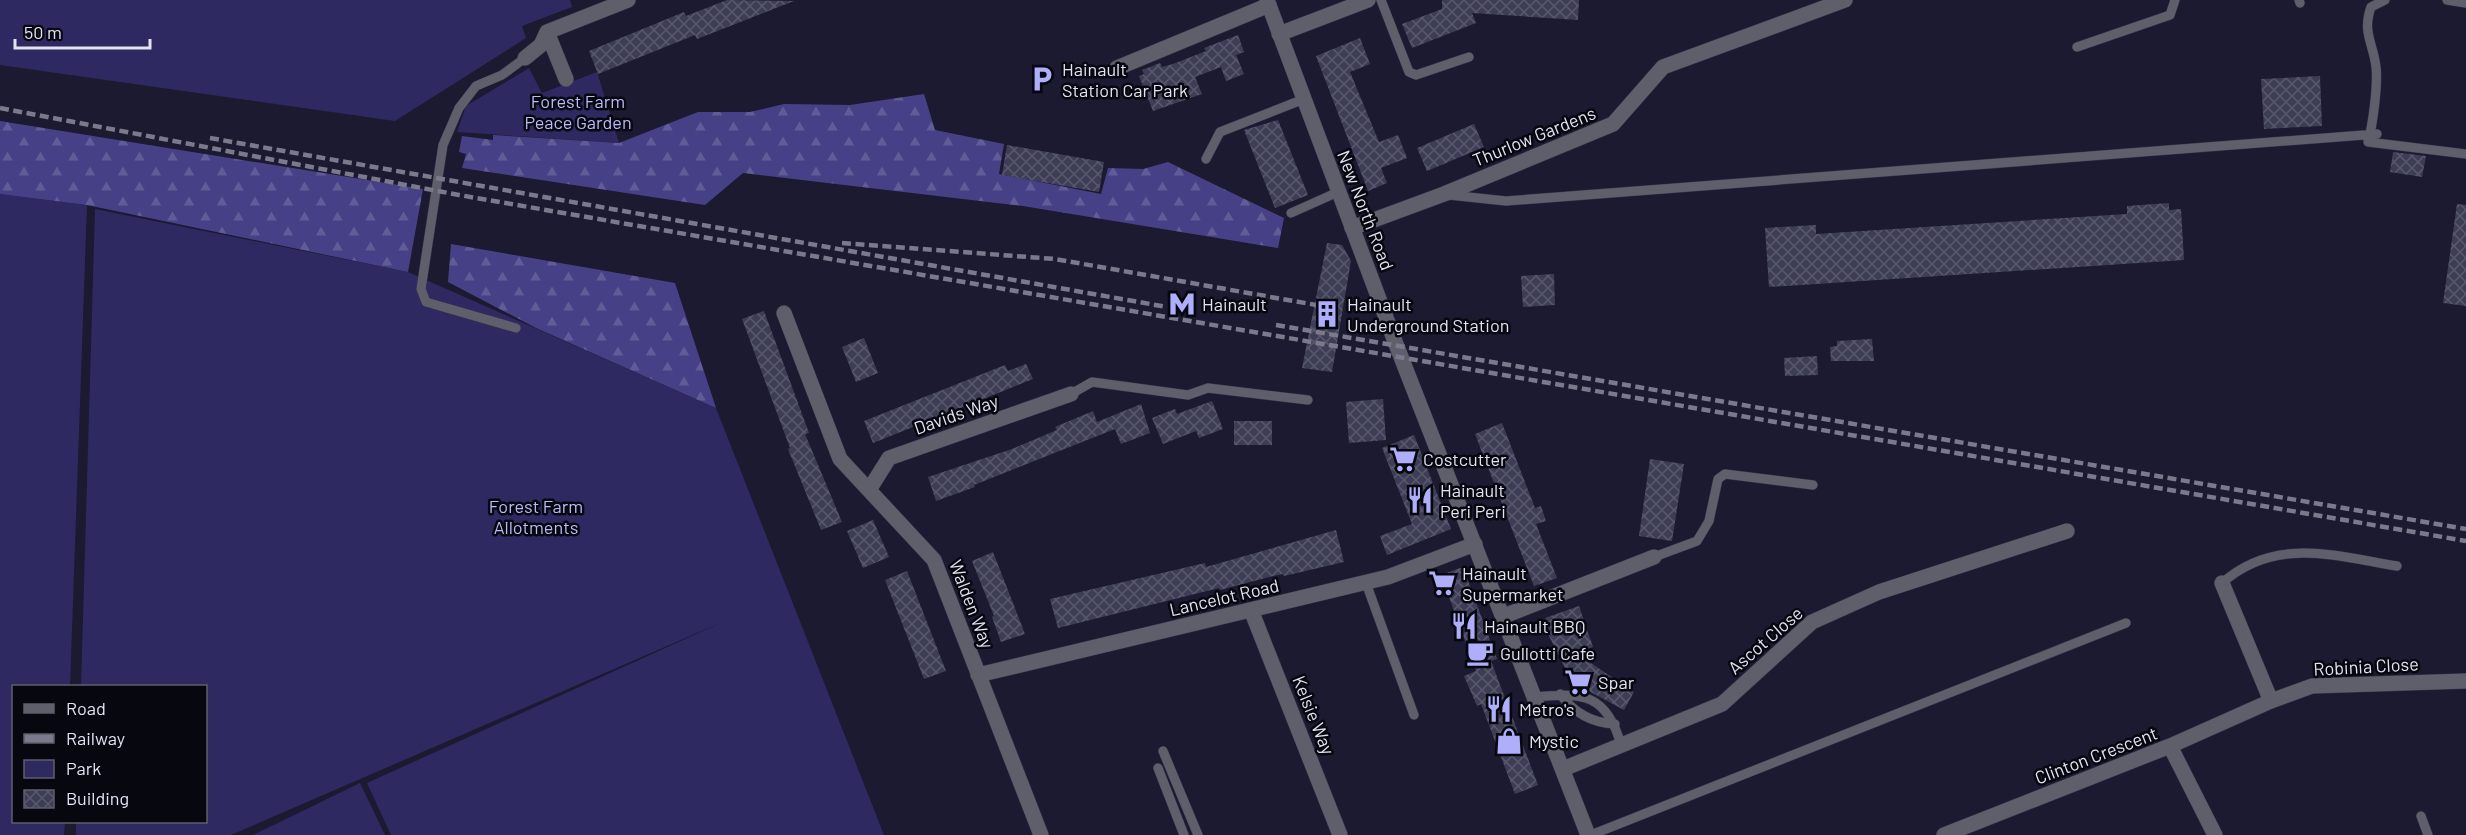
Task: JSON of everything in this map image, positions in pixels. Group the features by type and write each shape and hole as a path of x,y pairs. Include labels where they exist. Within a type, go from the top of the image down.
{"street":[{"path":"525,58 541,45 547,32 628,0"},
{"path":"1279,34 1368,0"},
{"name":"Thurlow Gardens","path":"1352,228 1444,194 1613,124 1663,67 1845,0"},
{"path":"1117,68 1268,2"},
{"name":"New North Road","path":"1268,2 1338,192 1590,835"},
{"path":"547,32 566,79"},
{"name":"Walden Way","path":"784,314 840,459 934,560 1041,835"},
{"name":"Davids Way","path":"869,490 889,458 1071,394"},
{"name":"Ascot Close","path":"1563,769 1722,704 1812,622 1879,592 2067,531"},
{"name":"Lancelot Road","path":"978,675 1366,583 1475,544"},
{"path":"1504,616 1654,557"},
{"path":"2222,583 2271,701"},
{"name":"Kelsie Way","path":"1251,610 1340,835"},
{"name":"Robinia Close","path":"2170,746 2271,701 2312,686 2466,681"},
{"name":"Clinton Crescent","path":"1944,835 2170,746 2215,835"}],"lane":[{"path":"1382,0 1409,72 1416,75 1469,57"},
{"path":"2077,47 2170,15 2175,0"},
{"path":"2385,0 2371,7 2366,21 2376,68 2373,134 2368,142 2466,154"},
{"path":"2447,0 2466,3"},
{"path":"516,328 426,302 421,289 443,145 459,108 476,86 502,75 525,58"},
{"path":"1206,159 1220,132 1304,99"},
{"path":"1444,194 1506,201 2373,134"},
{"path":"1291,213 1338,192"},
{"path":"1071,394 1092,382 1188,395 1208,388 1308,400"},
{"path":"1654,557 1697,541 1709,521 1718,479 1725,474 1813,485"},
{"path":"2222,583 2244,566 2291,553 2316,553 2397,566"},
{"path":"1366,583 1414,715"},
{"path":"1590,835 2126,623"},
{"path":"1535,697 1569,693 1583,697 1606,710 1615,724 1622,745"},
{"path":"1560,694 1571,709 1589,719 1615,724"},
{"path":"1163,751 1198,835"},
{"path":"1158,768 1184,835"},
{"path":"2421,816 2428,835"}],"green space":[{"path":"0,0 570,0 572,7 522,26 526,38 395,121 0,65"},
{"name":"Forest Farm Peace Garden","path":"529,68 542,93 597,72 619,143 457,132 466,106"},
{"path":"924,94 935,130 1004,144 999,174 1101,194 1108,168 1143,169 1168,162 1284,218 1278,248 1023,206 743,173 705,205 462,168 466,154 459,152 462,136 493,140 493,135 619,143 698,112 750,112 784,104 850,105"},
{"path":"0,121 423,189 408,272 87,205 0,194"},
{"path":"0,194 87,205 70,685 12,685 12,823 65,823 64,835 0,835"},
{"name":"Forest Farm Allotments","path":"95,209 408,272 716,408 884,835 391,835 367,783 727,620 231,835 76,835 76,823 207,823 207,685 81,685"},
{"path":"451,244 675,283 716,408 536,328 448,282"},
{"path":"360,783 385,835 253,835"}],"building":[{"path":"727,0 794,1 697,39 695,35 598,74 589,51 684,12 686,16"},
{"path":"1442,0 1579,0 1578,20 1472,13 1476,23 1412,48 1402,24 1442,9"},
{"path":"1238,35 1244,52 1236,55 1244,74 1226,81 1221,67 1195,77 1202,94 1153,111 1139,76 1144,74 1142,70 1160,63 1162,67 1173,64 1206,51 1204,48"},
{"path":"1360,38 1370,64 1350,72 1379,142 1398,135 1407,158 1381,168 1387,183 1368,191 1316,56"},
{"path":"2320,76 2322,126 2264,129 2261,79"},
{"path":"1278,120 1308,195 1275,208 1244,130"},
{"path":"1474,124 1484,147 1427,171 1417,148"},
{"path":"1007,145 1104,162 1099,192 1002,175"},
{"path":"2393,152 2426,156 2422,177 2390,172"},
{"path":"2169,203 2169,210 2181,209 2184,260 1769,287 1765,228 1816,225 1816,234 2127,214 2127,206"},
{"path":"2457,204 2466,205 2466,306 2443,303"},
{"name":"Hainault Underground Station","path":"1327,243 1342,245 1351,261 1332,372 1302,368"},
{"path":"1554,274 1555,305 1523,307 1521,276"},
{"path":"764,311 809,433 805,434 842,522 821,530 788,449 790,448 742,319"},
{"path":"864,338 878,373 856,382 842,347"},
{"path":"1872,339 1874,361 1831,361 1830,347 1837,346 1837,341"},
{"path":"1817,356 1818,375 1785,376 1784,358"},
{"path":"1026,364 1033,379 873,443 864,421 1005,365 1008,371"},
{"path":"1383,399 1386,440 1349,443 1346,402"},
{"path":"1212,401 1223,429 1199,438 1196,431 1163,444 1152,418 1175,409 1177,414"},
{"path":"1141,404 1150,433 1121,444 1115,429 936,501 928,477 1012,449 1057,430 1055,427 1093,411 1097,422"},
{"path":"1234,421 1272,421 1272,445 1234,445"},
{"path":"1502,423 1535,508 1541,506 1546,521 1536,524 1557,578 1534,586 1475,434"},
{"path":"1414,435 1451,529 1387,555 1380,536 1412,524 1382,448"},
{"path":"1650,459 1684,464 1672,541 1639,536"},
{"path":"873,520 889,557 863,568 847,531"},
{"path":"1336,530 1344,562 1284,576 1283,574 1269,577 1220,590 1219,588 1058,628 1050,599 1205,563 1206,567"},
{"path":"993,552 1025,634 1001,642 992,617 994,616 972,561"},
{"path":"1463,567 1497,659 1491,661 1538,785 1515,794 1481,704 1477,706 1464,676 1476,671 1441,575"},
{"path":"907,571 946,671 924,679 885,580"},
{"path":"1579,606 1593,647 1576,653 1634,692 1624,710 1572,682 1548,634 1551,636 1545,618"}],"railway":[{"path":"0,108 459,195 2466,541"},
{"path":"210,138 1167,307"},
{"path":"842,243 1055,259 1322,306"},
{"path":"1276,325 2466,529"}],"place":[{"name":"Hainault Station Car Park","path":"1042,79"},
{"name":"Hainault","path":"1182,304"},
{"name":"Hainault Underground Station","path":"1327,314"},
{"name":"Costcutter","path":"1403,459"},
{"name":"Hainault Peri Peri","path":"1420,500"},
{"name":"Hainault Supermarket","path":"1442,583"},
{"name":"Hainault BBQ","path":"1464,626"},
{"name":"Gullotti Cafe","path":"1480,653"},
{"name":"Spar","path":"1578,682"},
{"name":"Metro's","path":"1499,709"},
{"name":"Mystic","path":"1509,741"}]}
